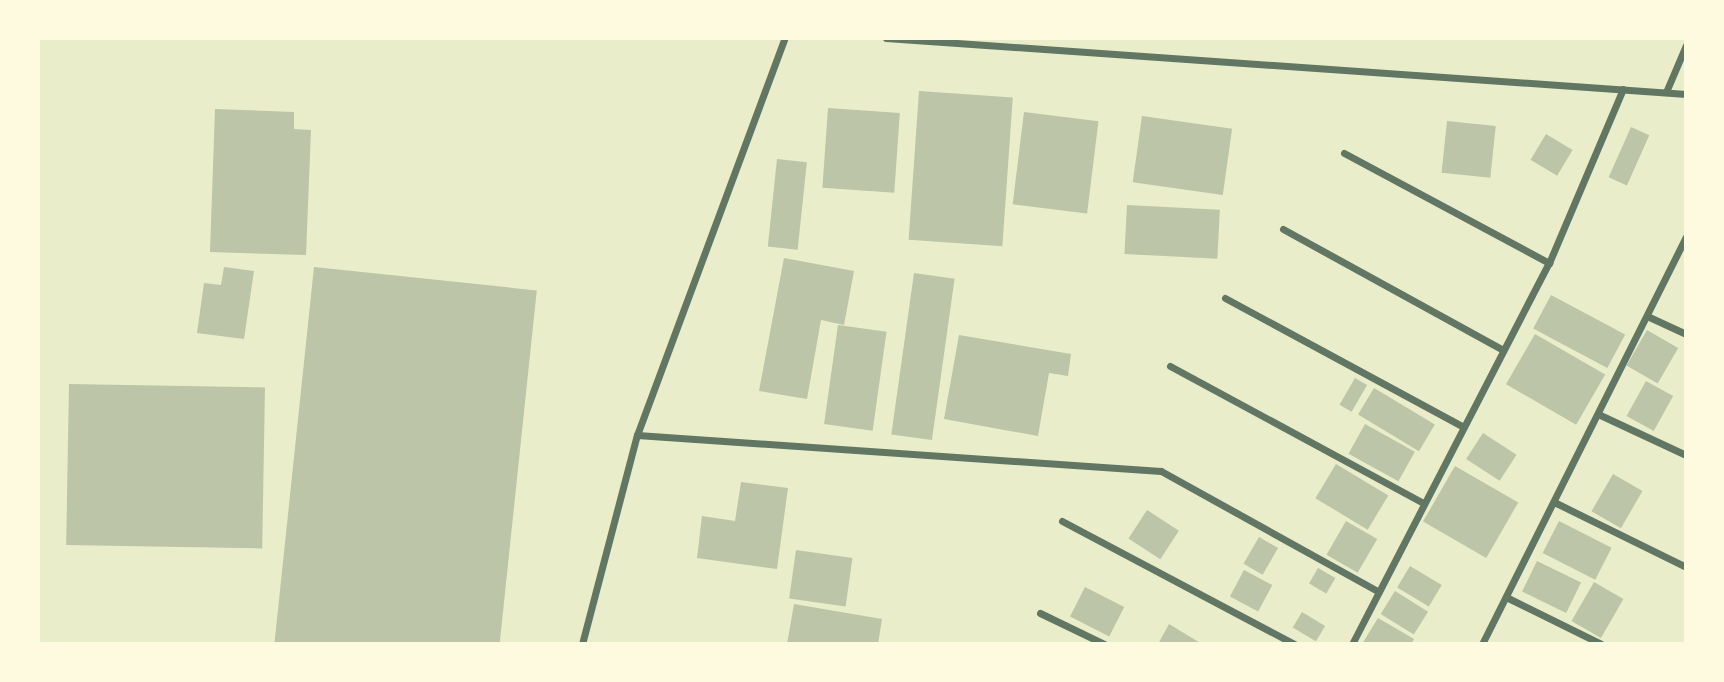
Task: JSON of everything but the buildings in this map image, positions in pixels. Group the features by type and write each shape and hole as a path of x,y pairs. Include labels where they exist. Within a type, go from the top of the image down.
{"street":[{"path":"582,643 637,435 785,38"},
{"path":"886,38 1685,94"},
{"path":"1666,92 1685,46"},
{"path":"1352,643 1462,426 1549,263 1623,89"},
{"path":"1344,153 1549,263"},
{"path":"1283,229 1503,350"},
{"path":"1482,643 1685,237"},
{"path":"1225,298 1462,426"},
{"path":"1647,316 1685,334"},
{"path":"1170,366 1423,503"},
{"path":"1598,414 1685,455"},
{"path":"637,435 1161,471 1379,592"},
{"path":"1554,502 1685,567"},
{"path":"1062,521 1294,643"},
{"path":"1506,597 1601,643"},
{"path":"1040,613 1104,643"}]}
